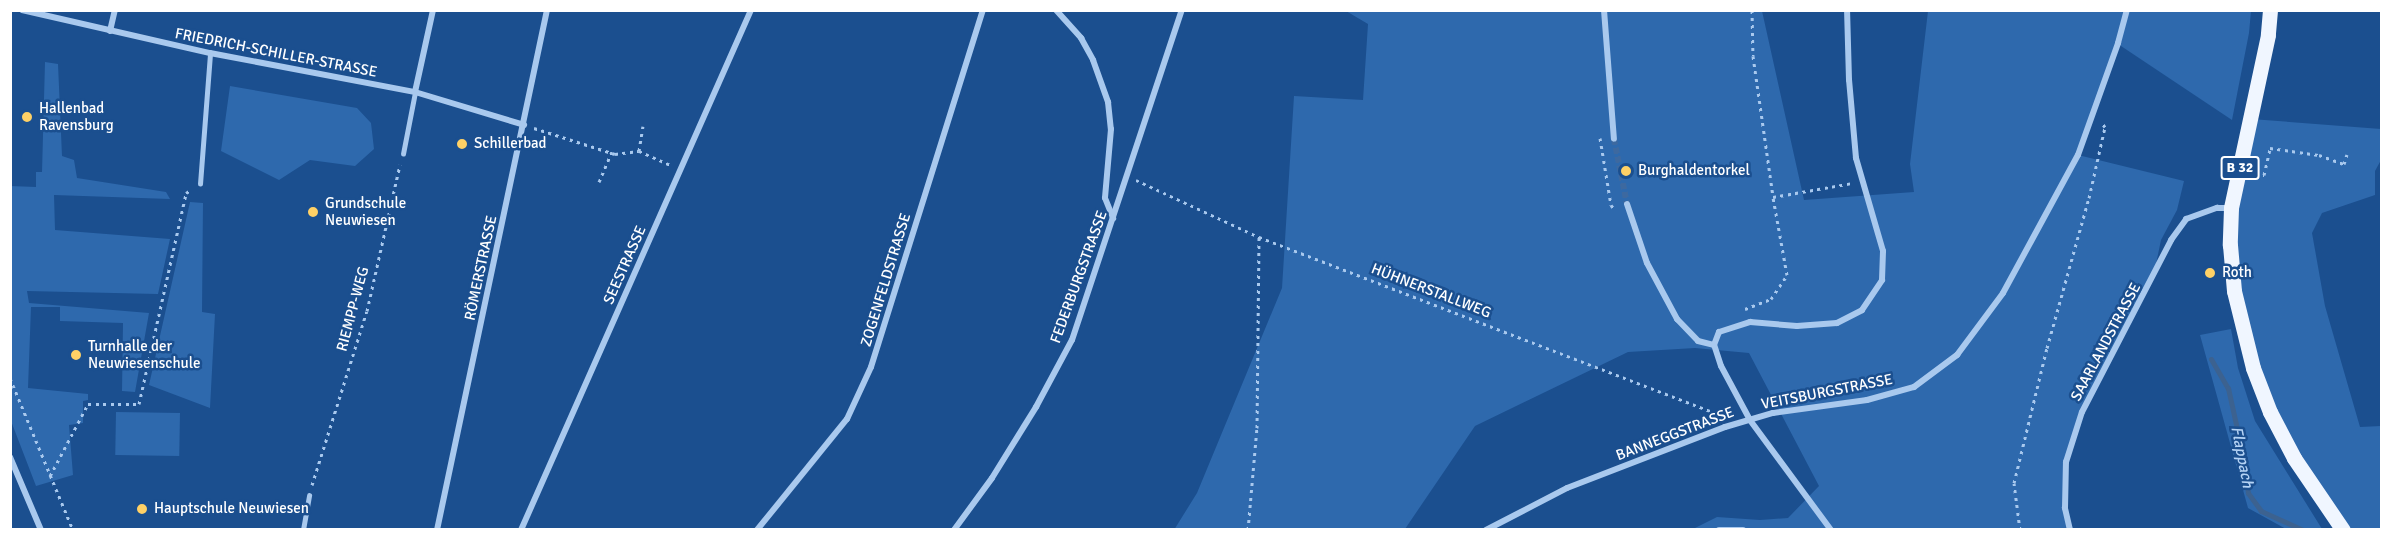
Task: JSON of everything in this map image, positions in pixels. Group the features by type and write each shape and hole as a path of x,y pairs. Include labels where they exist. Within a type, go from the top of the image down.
{"main road":[{"name":"B 32","path":"2270,10 2268,35 2231,208 2230,245 2234,291 2253,368 2270,412 2294,458 2343,530"}],"street":[{"name":"FRIEDRICH-SCHILLER-STRASSE","path":"22,10 210,53 415,92 524,125"},
{"path":"110,31 115,10"},
{"path":"415,92 433,10"},
{"name":"RÖMERSTRASSE","path":"437,530 547,10"},
{"name":"SEESTRASSE","path":"521,530 751,10"},
{"name":"ZOGENFELDSTRASSE","path":"757,530 847,419 871,367 983,10"},
{"path":"1056,10 1081,38 1093,60 1108,102 1111,129 1105,198 1113,219"},
{"name":"FEDERBURGSTRASSE","path":"954,530 998,468 1036,407 1072,340 1182,10"},
{"path":"1604,10 1614,139"},
{"path":"1627,204 1647,263 1677,319 1698,341 1714,345 1719,332 1750,322 1797,326 1837,323 1862,310 1882,280 1883,251 1862,182 1855,147 1847,10"},
{"name":"VEITSBURGSTRASSE","path":"1714,345 1721,366 1750,420 1808,407 1867,400 1914,387 1957,355 2003,293 2078,155 2095,111 2127,10"},
{"name":"SAARLANDSTRASSE","path":"2070,530 2065,508 2066,462 2082,412 2171,240 2186,219 2217,208 2231,208"},
{"name":"BANNEGGSTRASSE","path":"1486,530 1567,488 1725,427 1750,420 1831,530"},
{"path":"10,457 41,530"},
{"path":"1719,530 1743,530"}],"lane":[{"path":"200,184 210,53"},
{"path":"403,154 415,92"},
{"path":"303,530 309,496"}],"path":[{"path":"1743,310 1771,299 1787,275 1773,197 1753,56 1752,10"},
{"path":"2020,530 2014,483 2105,127 2095,111"},
{"path":"1611,117 1600,140 1611,205 1617,212"},
{"path":"524,125 612,152 639,151 666,164 682,167"},
{"path":"639,151 643,126"},
{"path":"2264,176 2270,148 2319,155 2344,164 2347,154"},
{"path":"599,182 612,152"},
{"name":"RIEMPP-WEG","path":"309,496 367,311 403,154"},
{"name":"HÜHNERSTALLWEG","path":"1125,177 1142,181 1259,237 1712,412 1725,427"},
{"path":"1773,197 1862,182"},
{"path":"50,476 88,404 139,404 186,193 200,184"},
{"path":"1248,530 1257,428 1259,237"},
{"path":"10,378 73,530"}],"shaded area":[{"path":"1346,11 1762,11 1804,200 1914,192 1910,164 1928,11 2251,11 2249,33 2232,120 2118,44 2078,155 2184,181 2177,210 2161,240 2156,264 2082,412 2066,462 2065,508 2073,529 1693,529 1717,517 1760,520 1788,518 1819,486 1749,353 1695,348 1628,352 1475,426 1405,529 1174,530 1197,493 1282,288 1294,96 1363,100 1368,24"},
{"path":"45,62 58,64 62,156 74,160 77,178 166,192 170,199 54,195 55,230 170,239 158,294 27,291 29,303 149,313 135,392 122,391 123,323 60,321 60,307 31,307 28,388 88,394 88,400 83,401 83,423 69,425 73,475 36,486 11,421 10,186 36,187 36,172 42,172"},
{"path":"230,86 357,108 371,123 374,149 355,166 310,160 279,180 221,151"},
{"path":"2251,119 2381,129 2381,160 2375,171 2375,195 2322,213 2312,233 2325,306 2360,427 2381,426 2381,529 2343,529 2270,412 2230,245"},
{"path":"190,202 203,203 202,312 215,314 210,408 149,385"},
{"path":"2231,329 2238,368 2255,421 2322,529 2286,529 2248,508 2200,335"},
{"path":"116,412 180,413 179,456 115,455"}],"waterway":[{"name":"Flappach","path":"2211,359 2228,388 2245,465 2248,493 2261,511 2303,530"}],"tunnel":[{"path":"1614,139 1627,204"}],"place":[{"name":"Hallenbad Ravensburg","path":"27,117"},
{"name":"Schillerbad","path":"462,144"},
{"name":"Burghaldentorkel","path":"1626,171"},
{"name":"Grundschule Neuwiesen","path":"313,212"},
{"name":"Roth","path":"2210,273"},
{"name":"Turnhalle der Neuwiesenschule","path":"76,355"},
{"name":"Hauptschule Neuwiesen","path":"142,509"}]}
